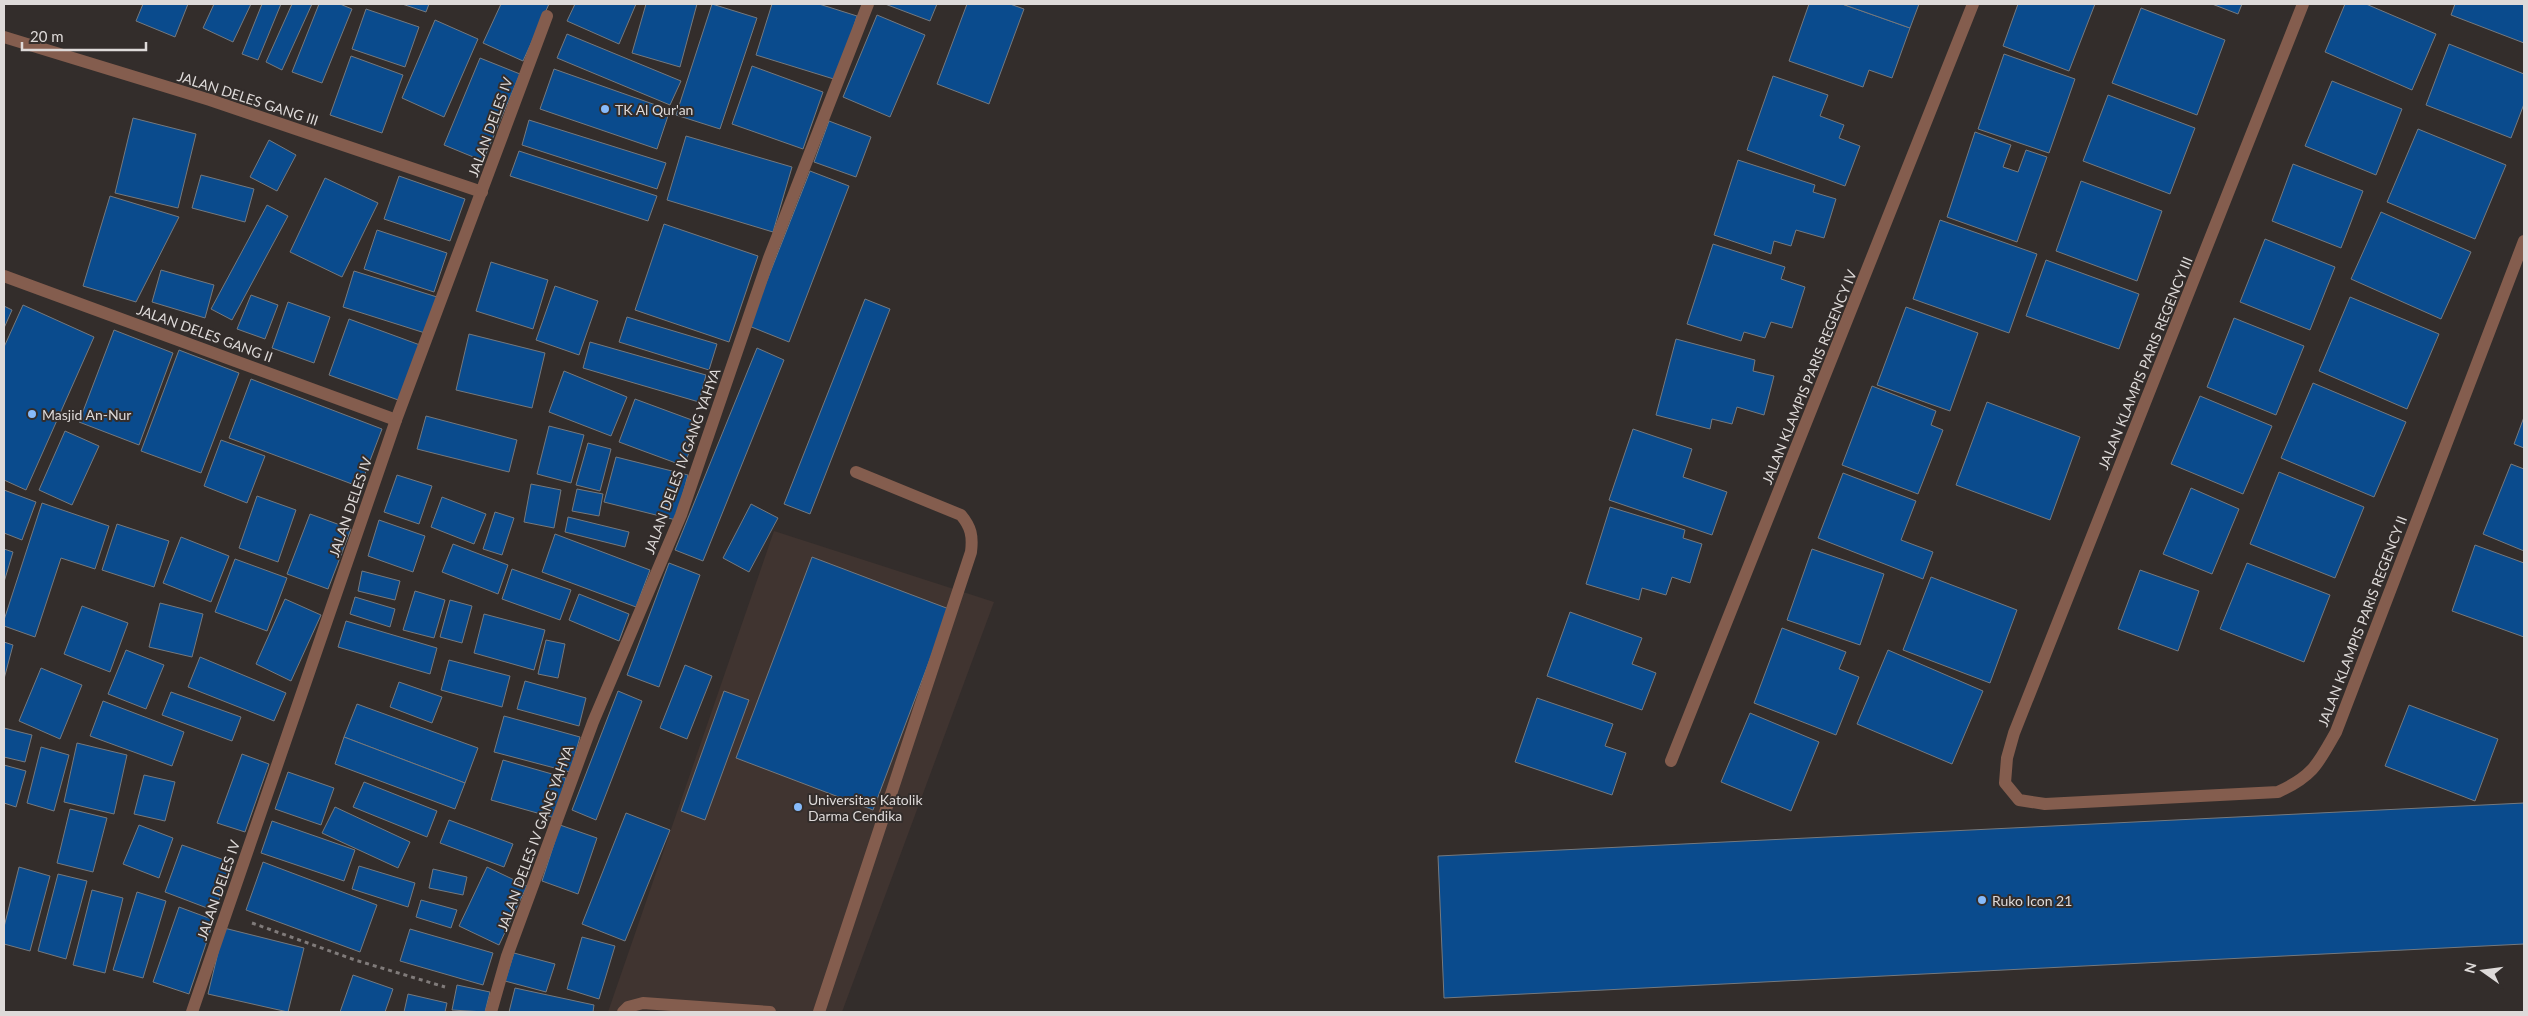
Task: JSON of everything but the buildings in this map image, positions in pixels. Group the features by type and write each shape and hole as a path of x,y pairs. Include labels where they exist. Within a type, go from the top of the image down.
{"street":[{"name":"JALAN DELES IV GANG YAHYA","path":"491,1012 507,956 593,722 681,515 769,258 868,4"},
{"name":"JALAN KLAMPIS PARIS REGENCY IV","path":"1672,761 1973,4"},
{"name":"JALAN KLAMPIS PARIS REGENCY III","path":"2014,733 2303,4"},
{"name":"JALAN DELES IV","path":"192,1012 396,420 548,16"},
{"name":"JALAN DELES GANG III","path":"4,38 210,100 482,192"},
{"name":"JALAN KLAMPIS PARIS REGENCY II","path":"2014,733 2006,758 2005,783 2019,800 2044,804 2278,792 2300,782 2316,766 2336,732 2524,241"},
{"name":"JALAN DELES GANG II","path":"4,276 396,420"},
{"path":"819,1012 964,570 972,539 971,530 961,515 856,472"},
{"path":"623,1012 628,1007 643,1002 770,1012"}],"path":[{"path":"225,913 355,960 445,987"}],"shaded area":[{"name":"Universitas Katolik Darma Cendika","path":"774,531 994,602 842,1012 608,1012"}],"place":[{"name":"TK Al Qur'an","path":"605,109"},
{"name":"Masjid An-Nur","path":"32,414"},
{"name":"Universitas Katolik Darma Cendika","path":"798,807"},
{"name":"Ruko Icon 21","path":"1982,900"}]}
